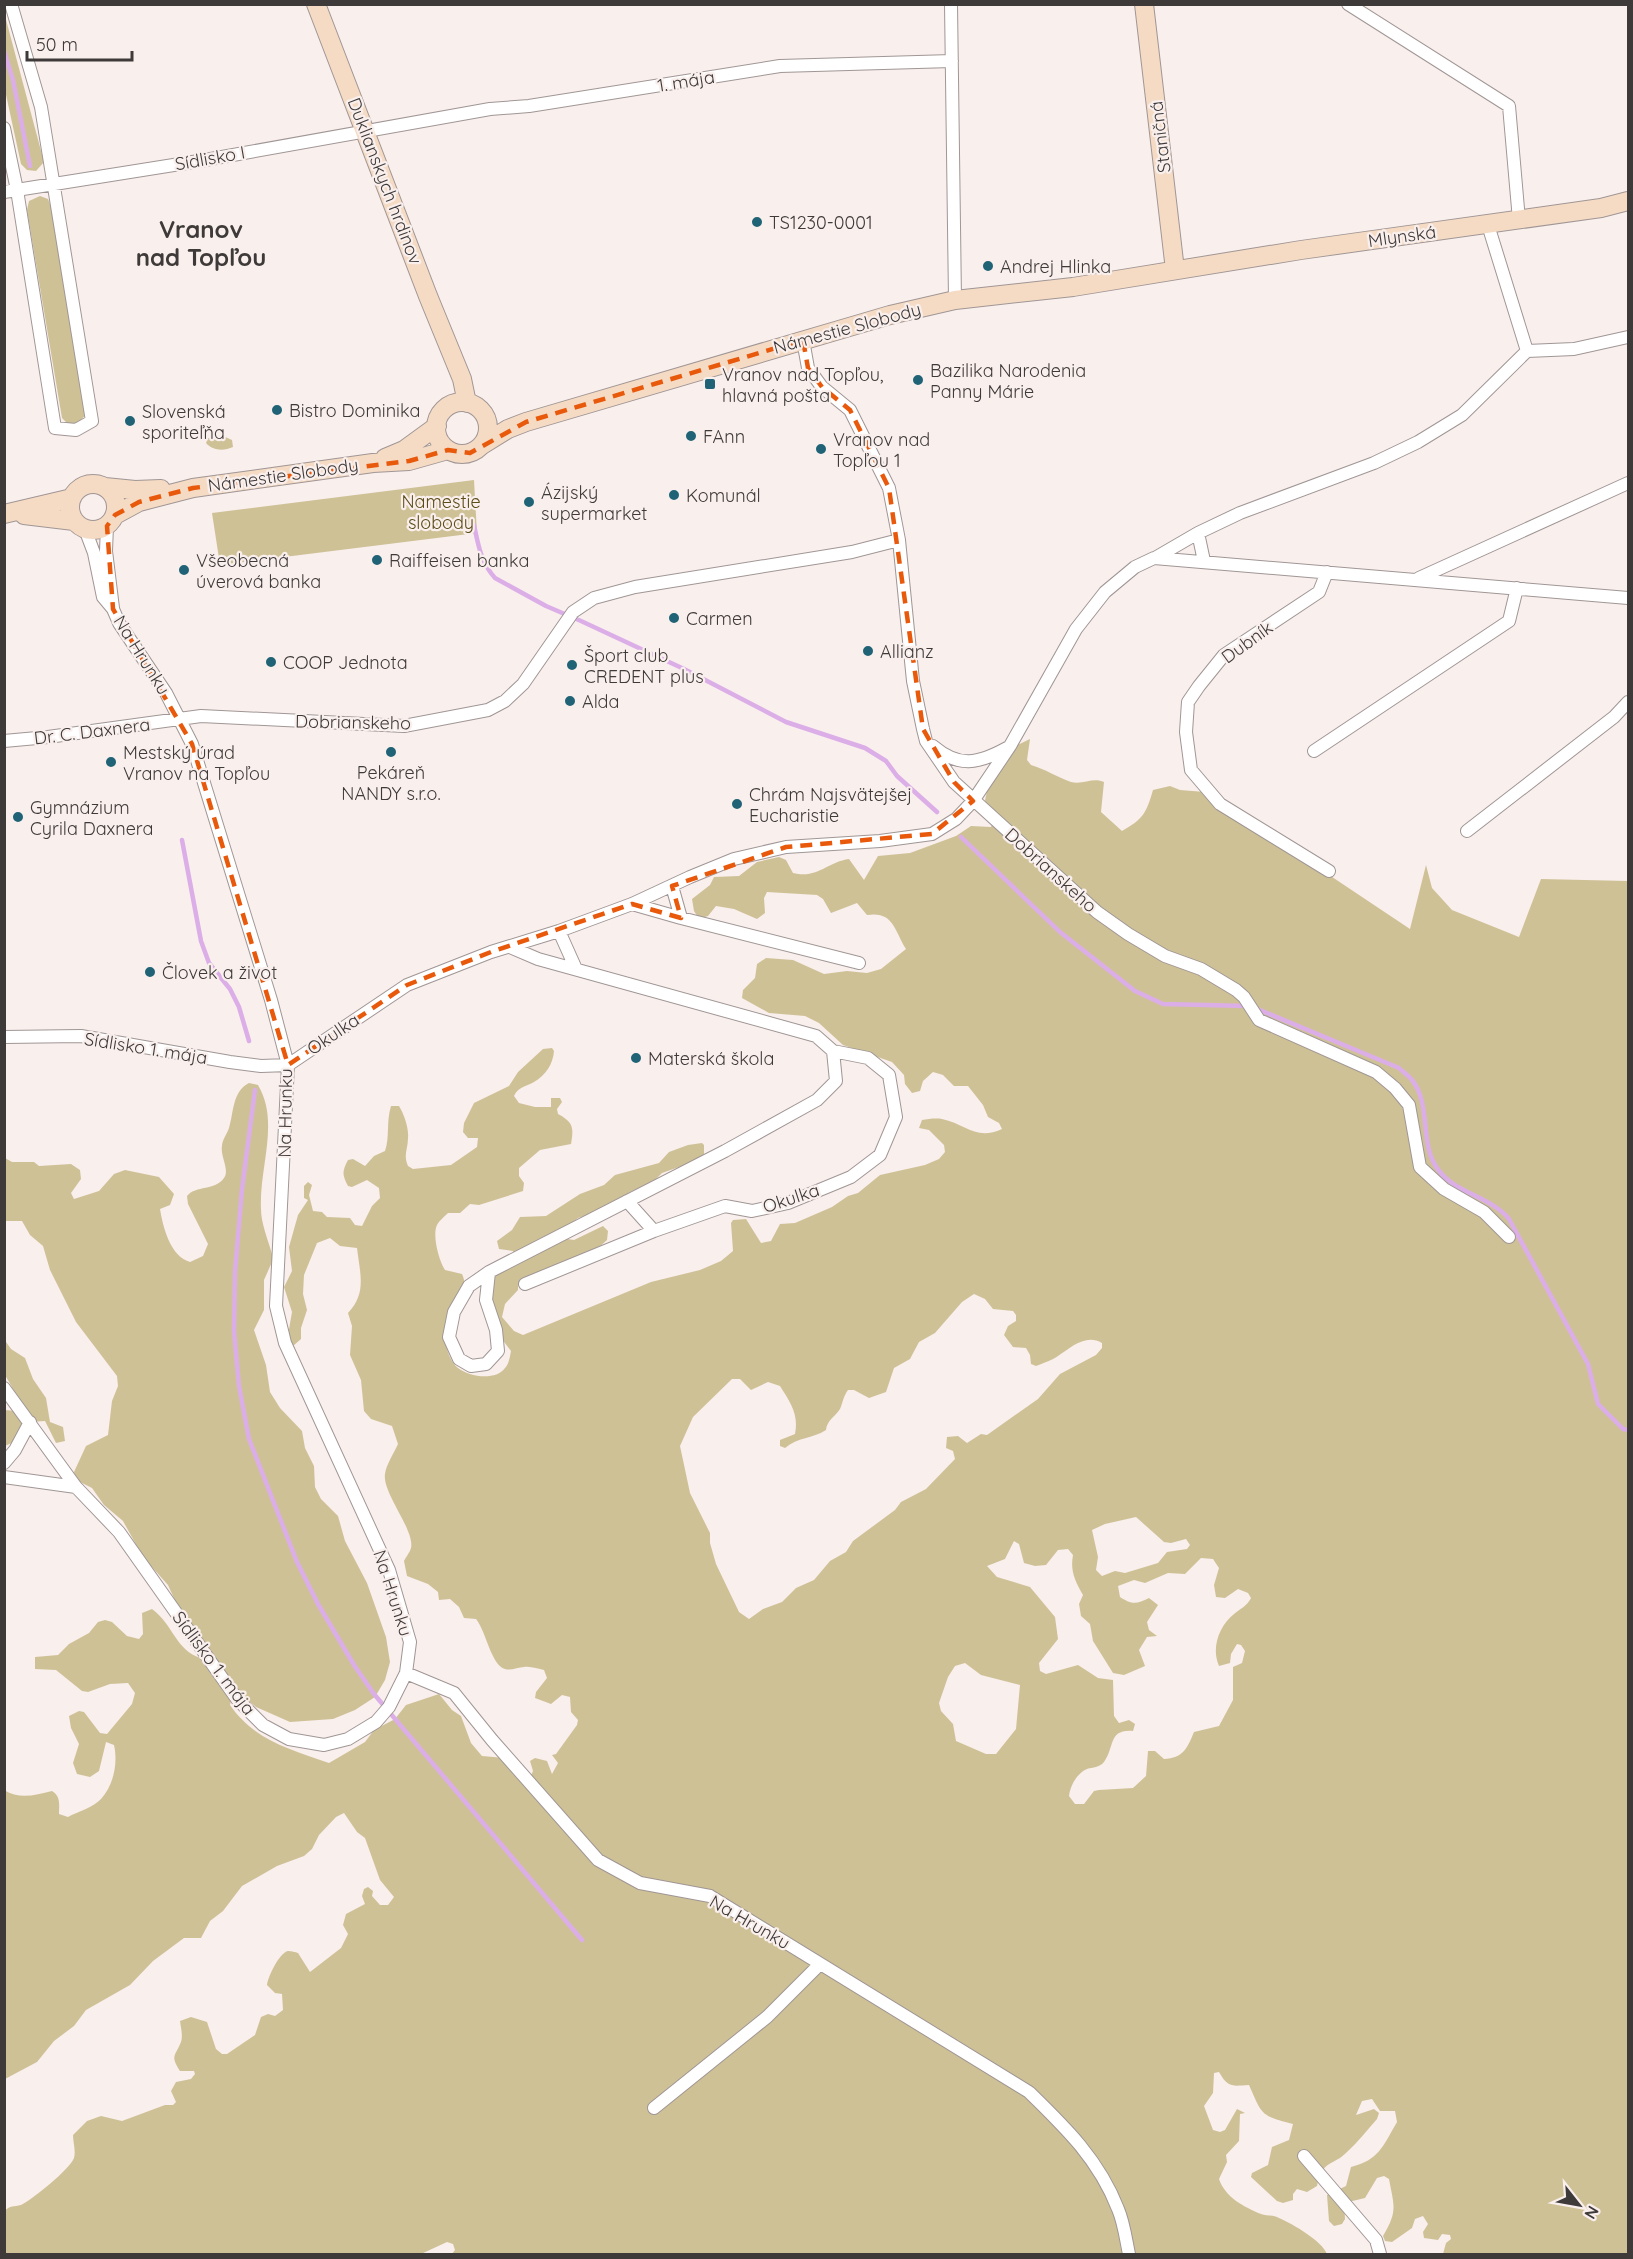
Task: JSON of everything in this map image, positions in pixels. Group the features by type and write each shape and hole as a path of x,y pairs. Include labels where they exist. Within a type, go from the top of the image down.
{"street":[{"path":"4,128 17,190 55,428 76,430 92,421 41,107 11,4"},
{"name":"Duklianskych hrdinov","path":"316,4 462,379 467,403"},
{"path":"951,4 955,300"},
{"name":"Staničná","path":"1144,4 1175,270"},
{"path":"1348,4 1509,106 1520,220"},
{"name":"1. mája","path":"366,130 490,109 529,106 780,66 952,61"},
{"name":"Sídlisko I","path":"4,192 205,160 366,130"},
{"name":"Mlynská","path":"1175,270 1601,208 1629,201"},
{"path":"1488,225 1527,351"},
{"name":"Námestie Slobody","path":"526,422 890,315 955,300 1073,287 1175,270"},
{"path":"973,801 1010,746 1076,629 1106,592 1135,567 1240,513 1374,463 1418,442 1462,415 1527,351 1574,349 1629,337"},
{"name":"Dobrianskeho","path":"803,340 808,368 822,387 850,410 889,488 898,540 913,681 926,741 954,782 1097,912 1128,934 1165,956 1200,969 1236,990 1244,997 1259,1020 1376,1072 1395,1088 1409,1105 1420,1167 1444,1189 1484,1212 1509,1237"},
{"path":"452,357 452,391 440,418 439,439 448,450 455,453 470,453 526,422"},
{"path":"373,463 404,450 458,403 474,405 484,414 526,422"},
{"path":"482,445 488,430 484,414"},
{"path":"373,463 410,460 448,450"},
{"name":"Námestie Slobody","path":"105,487 135,490 193,488 373,463"},
{"path":"1417,579 1629,483"},
{"path":"9,514 100,530 111,520 115,500 105,487 90,484 76,492 72,498 70,506 80,525"},
{"name":"Námestie Slobody","path":"111,520 138,502 193,488"},
{"path":"9,514 72,498"},
{"name":"Na Hrunku","path":"111,520 106,551 113,609 119,623 166,693 192,744 271,1000 288,1065 276,1306 285,1343 389,1570 410,1641 406,1672 454,1693 492,1740 598,1860 640,1883 710,1896 1029,2092 1068,2131 1102,2173 1119,2211 1129,2254"},
{"name":"Na Hrunku","path":"80,525 94,553 103,597 113,609"},
{"path":"1198,533 1204,561"},
{"name":"Dobrianskeho","path":"180,718 201,716 404,726 488,710 506,701 523,684 573,612 594,598 635,587 852,552 898,540"},
{"path":"1154,558 1629,598"},
{"name":"Dubník","path":"1327,572 1319,592 1224,655 1188,702 1186,732 1191,770 1220,804 1329,871"},
{"path":"1314,751 1509,621 1517,588"},
{"path":"1467,831 1614,717 1629,702"},
{"name":"Dr. C. Daxnera","path":"4,741 153,724 180,718"},
{"path":"926,741 942,753 963,762 987,759 1010,746"},
{"name":"Okulka","path":"288,1065 407,985 491,952 510,948 632,904 734,859 786,847 880,841 932,834 955,820 973,801"},
{"path":"672,886 681,918"},
{"path":"632,904 859,963"},
{"path":"559,931 576,969"},
{"name":"Okulka","path":"510,948 538,959 816,1036 833,1051 868,1058 889,1075 896,1117 880,1155 851,1177 788,1203 752,1210 725,1206 654,1231 525,1284"},
{"name":"Sídlisko 1. mája","path":"4,1037 81,1036 230,1062 261,1066 288,1065"},
{"path":"489,1272 486,1299 496,1330 498,1351 486,1364 471,1366 459,1359 449,1337 454,1312 469,1286 489,1272 724,1151 817,1100 836,1081 833,1051"},
{"path":"627,1201 654,1231"},
{"name":"Sídlisko 1. mája","path":"4,1388 76,1487 119,1532 237,1699 263,1725 289,1739 308,1743 324,1745 348,1739 376,1722 388,1707 406,1672"},
{"path":"4,1463 15,1450 30,1422"},
{"path":"4,1476 76,1487"},
{"path":"654,2108 767,2017 820,1964"},
{"path":"1304,2156 1376,2240 1380,2254"}],"highlighted area":[{"path":"803,340 808,368 822,387 850,410 889,488 923,729 954,782 973,801 932,834 786,847 672,886 681,918 632,904 491,952 407,985 288,1065 192,744 113,609 107,526 115,515 139,502 193,488 409,461 448,450 470,453 526,422"}],"green space":[{"path":"4,12 44,162 36,171 27,170 21,164 5,90"},
{"path":"40,196 48,199 51,207 85,416 76,424 68,424 62,418 27,210 29,201"},
{"path":"223,436 232,440 233,447 219,450 206,443 208,438"},
{"name":"Namestie slobody","path":"474,480 477,533 220,565 212,513"},
{"path":"1030,739 1027,760 1031,765 1071,782 1096,780 1104,782 1101,812 1122,831 1143,815 1153,790 1170,786 1180,790 1205,792 1410,929 1426,865 1432,888 1452,910 1519,937 1541,879 1628,881 1628,2254 1443,2254 1446,2243 1451,2239 1450,2235 1442,2234 1438,2240 1424,2238 1423,2232 1428,2224 1423,2216 1415,2219 1412,2228 1392,2242 1385,2241 1383,2236 1394,2208 1389,2179 1384,2176 1377,2178 1365,2198 1344,2203 1345,2219 1342,2224 1334,2226 1329,2221 1327,2195 1346,2186 1351,2167 1374,2156 1384,2145 1397,2122 1395,2111 1380,2111 1372,2099 1362,2101 1356,2115 1374,2109 1379,2113 1377,2119 1342,2157 1325,2167 1317,2186 1307,2192 1297,2189 1293,2194 1293,2200 1283,2203 1277,2201 1251,2177 1252,2173 1268,2165 1272,2147 1289,2140 1293,2124 1268,2116 1260,2108 1249,2085 1231,2085 1219,2072 1214,2073 1213,2093 1204,2106 1213,2130 1220,2132 1225,2130 1237,2109 1245,2113 1240,2114 1239,2141 1226,2155 1227,2162 1219,2179 1222,2185 1230,2196 1242,2205 1261,2214 1277,2217 1306,2233 1327,2254 452,2254 455,2250 453,2244 447,2242 421,2254 5,2254 5,2211 26,2202 66,2169 74,2158 73,2135 87,2121 101,2116 122,2121 165,2105 173,2105 176,2102 171,2091 176,2082 191,2079 195,2074 194,2071 180,2071 175,2062 174,2056 182,2040 180,2021 191,2017 207,2022 216,2049 222,2054 227,2054 255,2035 261,2017 268,2014 275,2016 283,2010 282,1994 275,1993 267,1985 274,1966 281,1956 288,1951 298,1953 310,1972 341,1948 348,1934 343,1925 346,1914 365,1904 362,1896 364,1889 368,1887 373,1891 372,1896 380,1905 388,1905 394,1897 380,1880 365,1838 357,1832 344,1813 336,1817 319,1835 312,1849 304,1856 277,1866 242,1886 223,1911 210,1921 201,1938 184,1938 153,1961 130,1985 86,2010 74,2026 54,2041 37,2062 5,2079 4,1790 22,1796 52,1791 58,1798 59,1814 68,1817 98,1802 112,1780 115,1766 114,1745 106,1742 99,1771 90,1777 77,1774 73,1763 79,1744 71,1728 69,1716 79,1711 84,1712 100,1733 107,1734 132,1704 135,1693 128,1683 110,1684 88,1692 82,1691 56,1670 35,1669 35,1657 58,1655 69,1644 89,1633 98,1622 105,1620 112,1622 127,1636 139,1639 143,1634 142,1613 152,1609 186,1650 201,1658 168,1585 143,1557 123,1521 104,1505 92,1488 76,1480 74,1472 86,1446 108,1435 112,1401 118,1386 117,1376 76,1322 50,1270 43,1246 30,1235 22,1221 5,1221 5,1158 12,1162 34,1162 39,1166 71,1164 80,1170 81,1179 71,1193 74,1199 99,1191 114,1174 125,1170 159,1177 174,1194 170,1205 160,1209 163,1224 177,1254 190,1262 203,1256 208,1244 188,1204 187,1196 195,1190 216,1185 226,1175 222,1144 229,1128 234,1103 243,1087 249,1083 258,1085 264,1099 268,1129 261,1214 272,1262 264,1280 264,1310 254,1330 266,1365 270,1392 280,1408 302,1431 305,1448 314,1466 315,1487 321,1499 338,1516 345,1541 367,1583 386,1637 390,1662 385,1680 375,1697 355,1710 333,1719 290,1722 256,1707 239,1693 232,1696 230,1705 240,1717 262,1735 287,1748 329,1763 365,1742 374,1730 395,1719 406,1705 439,1694 452,1710 461,1716 471,1743 482,1756 505,1758 513,1774 519,1780 530,1778 533,1771 530,1761 535,1758 547,1761 552,1774 558,1763 552,1755 556,1754 577,1725 578,1720 571,1712 570,1697 562,1695 551,1704 535,1698 536,1692 547,1678 544,1670 532,1667 505,1669 500,1666 492,1655 476,1619 464,1618 459,1607 450,1599 439,1600 438,1592 428,1584 407,1576 404,1561 410,1550 411,1540 385,1482 387,1467 398,1444 392,1426 371,1419 364,1411 361,1380 350,1355 352,1326 348,1313 358,1298 361,1283 357,1248 340,1246 330,1238 317,1243 304,1275 303,1294 307,1310 301,1328 301,1339 293,1346 288,1335 292,1312 284,1287 292,1271 289,1247 298,1215 308,1200 304,1198 304,1186 308,1182 312,1185 309,1195 313,1211 322,1212 327,1217 350,1218 355,1225 362,1226 372,1206 380,1198 379,1188 367,1180 352,1187 348,1186 344,1170 348,1160 353,1159 365,1166 374,1156 385,1151 391,1106 399,1106 406,1121 408,1166 413,1169 451,1165 477,1147 478,1138 468,1138 463,1132 464,1123 474,1103 509,1086 518,1072 543,1049 552,1048 554,1051 552,1060 545,1073 520,1089 514,1096 519,1103 535,1107 551,1107 551,1098 560,1098 562,1102 557,1109 558,1114 571,1126 571,1144 540,1150 519,1168 519,1176 524,1183 523,1191 479,1205 470,1204 460,1213 448,1213 438,1223 436,1229 437,1248 445,1270 462,1274 464,1282 462,1297 446,1335 448,1353 452,1362 463,1371 469,1374 489,1376 505,1368 511,1351 499,1335 482,1285 515,1256 513,1251 499,1249 497,1241 512,1230 520,1217 546,1216 580,1194 604,1185 615,1175 659,1163 669,1152 688,1145 702,1143 704,1145 704,1154 696,1161 662,1173 655,1180 630,1192 612,1207 578,1218 563,1230 561,1238 574,1240 603,1226 608,1231 607,1240 596,1250 585,1252 576,1260 531,1275 518,1285 518,1290 505,1304 502,1317 514,1331 523,1335 651,1282 700,1270 721,1261 733,1251 731,1223 733,1220 746,1219 761,1243 771,1241 780,1224 795,1223 832,1207 848,1196 858,1193 880,1175 925,1165 939,1159 945,1152 944,1145 929,1130 919,1128 922,1120 942,1119 985,1133 1002,1129 999,1123 988,1117 983,1105 968,1086 954,1086 943,1075 933,1072 923,1081 920,1091 912,1093 905,1084 904,1075 892,1062 843,1045 819,1023 805,1016 769,1013 742,998 743,990 755,978 757,964 766,958 793,960 824,974 847,971 867,973 881,969 906,949 888,919 876,914 867,915 857,903 831,913 823,899 817,895 767,892 764,898 765,913 757,919 734,909 716,906 708,916 699,919 694,911 692,899 710,885 714,877 739,876 757,862 779,857 786,860 793,873 802,874 816,872 849,859 864,880 878,856 910,853 956,836 971,826 991,827 994,819 987,810 985,800 990,779 1011,748","holes":["974,1294 985,1299 993,1309 1013,1311 1016,1321 1008,1326 1004,1335 1013,1347 1026,1348 1031,1364 1036,1366 1084,1341 1096,1340 1102,1343 1102,1348 1096,1355 1060,1374 1038,1399 987,1435 981,1434 967,1443 958,1436 947,1437 946,1448 953,1451 955,1459 926,1489 901,1502 895,1510 853,1541 846,1552 830,1561 814,1580 796,1588 782,1602 763,1609 749,1619 739,1612 716,1564 710,1543 710,1533 690,1493 680,1446 693,1417 732,1379 740,1379 751,1390 768,1382 780,1386 795,1414 795,1434 780,1440 780,1446 785,1448 821,1433 826,1430 840,1409 848,1390 854,1390 869,1398 886,1392 894,1368 910,1359 919,1342 935,1333 962,1302","1136,1517 1164,1542 1171,1543 1186,1539 1190,1545 1187,1549 1167,1552 1158,1563 1125,1573 1115,1571 1102,1576 1096,1570 1098,1557 1092,1530 1105,1524","1014,1541 1019,1544 1024,1563 1035,1566 1046,1565 1058,1550 1068,1549 1073,1555 1074,1576 1083,1595 1079,1604 1081,1616 1090,1624 1093,1641 1113,1673 1124,1675 1145,1666 1139,1650 1147,1637 1157,1636 1149,1630 1147,1622 1158,1605 1149,1598 1138,1602 1128,1601 1120,1597 1118,1586 1134,1580 1145,1583 1168,1573 1185,1574 1201,1558 1213,1559 1219,1568 1214,1585 1216,1597 1225,1598 1238,1589 1248,1593 1251,1598 1224,1625 1216,1645 1219,1666 1230,1663 1231,1654 1237,1644 1241,1645 1245,1651 1242,1663 1233,1667 1233,1700 1219,1726 1194,1732 1184,1752 1176,1757 1164,1759 1155,1751 1148,1751 1146,1776 1133,1788 1094,1791 1084,1804 1075,1804 1069,1796 1072,1784 1077,1777 1083,1771 1102,1764 1116,1736 1125,1731 1133,1731 1135,1724 1129,1720 1119,1723 1114,1716 1113,1680 1098,1678 1078,1665 1046,1674 1040,1671 1039,1663 1058,1639 1055,1617 1030,1587 997,1577 987,1566 1005,1559","965,1663 981,1675 1020,1685 1016,1729 996,1754 986,1754 956,1741 953,1724 941,1711 939,1703 948,1677 955,1666"]},
{"path":"4,1339 11,1349 25,1358 33,1379 46,1398 50,1422 63,1427 65,1441 56,1443 45,1421 30,1422 22,1438 5,1446 5,1410 15,1411 20,1401 5,1375"}],"waterway":[{"path":"4,51 13,80 30,166"},
{"path":"474,525 483,560 495,578 546,606 684,669 786,722 865,748 886,761 897,776 937,812"},
{"path":"961,837 1060,932 1135,991 1163,1004 1247,1006"},
{"path":"182,840 201,941 209,963 230,989 239,1007 249,1041"},
{"path":"1255,1008 1399,1068 1411,1078 1422,1100 1428,1145 1435,1165 1450,1182 1491,1204 1509,1219 1588,1364 1598,1404 1623,1429 1628,1430"},
{"path":"255,1090 242,1189 235,1272 234,1331 239,1386 249,1439 297,1562 318,1604 354,1665 374,1694 582,1940"}],"place":[{"name":"TS1230-0001","path":"757,222"},
{"name":"Andrej Hlinka","path":"988,266"},
{"name":"Bazilika Narodenia Panny Márie","path":"918,380"},
{"name":"Vranov nad Topľou, hlavná pošta","path":"710,384"},
{"name":"Bistro Dominika","path":"277,410"},
{"name":"Slovenská sporiteľňa","path":"130,421"},
{"name":"FAnn","path":"691,436"},
{"name":"Vranov nad Topľou 1","path":"821,449"},
{"name":"Komunál","path":"674,495"},
{"name":"Ázijský supermarket","path":"529,502"},
{"name":"Raiffeisen banka","path":"377,560"},
{"name":"Všeobecná úverová banka","path":"184,570"},
{"name":"Carmen","path":"674,618"},
{"name":"Allianz","path":"868,651"},
{"name":"COOP Jednota","path":"271,662"},
{"name":"Šport club CREDENT plus","path":"572,665"},
{"name":"Alda","path":"570,701"},
{"name":"Pekáreň NANDY s.r.o.","path":"391,752"},
{"name":"Mestský úrad Vranov na Topľou","path":"111,762"},
{"name":"Chrám Najsvätejšej Eucharistie","path":"737,804"},
{"name":"Gymnázium Cyrila Daxnera","path":"18,817"},
{"name":"Človek a život","path":"150,972"},
{"name":"Materská škola","path":"636,1058"}],"district":[{"name":"Vranov nad Topľou","path":"201,243"}]}
